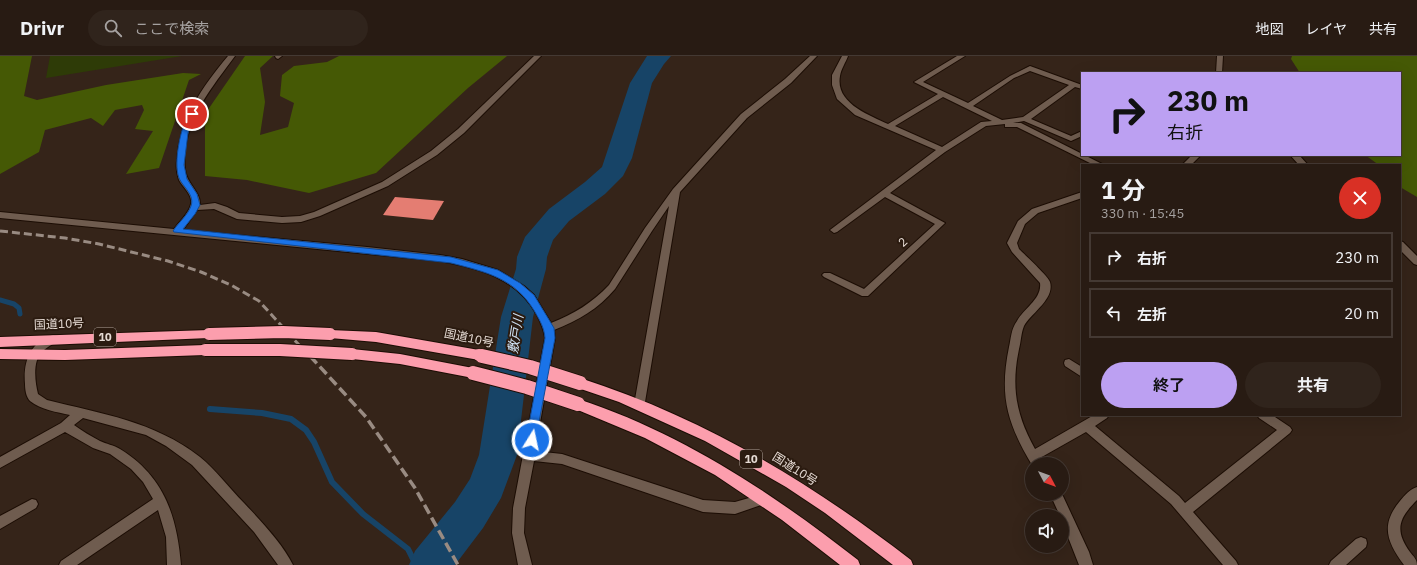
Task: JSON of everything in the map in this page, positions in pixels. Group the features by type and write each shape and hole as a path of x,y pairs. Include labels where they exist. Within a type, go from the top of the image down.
{"highway":[{"name":"国道10号","path":"0,342 283,332 330,334 399,340 479,355 536,369 640,405 702,434 769,470 849,522 905,565"},
{"name":"10","path":"0,354 33,355 205,350 301,351 400,359 473,373 528,387 578,404 628,424 673,445 702,460 762,499 829,546 852,565"}],"street":[{"path":"177,231 196,205 195,198 183,179 180,165 185,133 200,98 232,56"},
{"path":"194,208 215,206 237,216 282,220 301,219 324,211 385,184 434,153 461,131 538,56"},
{"path":"549,328 579,316 591,309 603,298 612,288 662,210 676,191 744,116 788,81 814,56"},
{"path":"845,56 836,75 836,85 840,96 858,113 942,150"},
{"path":"962,56 918,82 968,106 998,122 1002,126 1018,125 1081,156"},
{"path":"1219,72 1220,56"},
{"path":"968,106 1012,77 1030,68 1081,87"},
{"path":"834,230 942,150 984,124 1025,118 1074,85"},
{"path":"888,127 943,94"},
{"path":"1025,118 1071,139 1081,134"},
{"path":"1082,156 1098,164"},
{"path":"1187,164 1196,156"},
{"path":"1295,156 1303,164"},
{"path":"640,405 676,191"},
{"name":"2","path":"827,275 865,294 941,224 884,193"},
{"path":"1033,457 1022,436 1014,414 1009,388 1009,378 1020,322 1044,294 1046,286 1045,282 1015,250 1012,243 1022,223 1034,211 1081,195"},
{"path":"0,215 177,231 440,258 483,267 517,285 534,301 549,328 548,350 519,514 518,533 525,565"},
{"path":"1401,245 1417,262"},
{"path":"54,339 42,345 33,355 30,386 33,397 44,404 124,423 150,432 196,461 259,528 286,565"},
{"path":"1069,363 1081,372"},
{"path":"0,463 65,426 81,413"},
{"path":"1040,457 1102,416"},
{"path":"1185,511 1286,430 1265,416"},
{"path":"65,426 97,445 114,451 135,465 147,478 161,501 172,537 175,561 174,565"},
{"path":"1087,426 1162,488 1185,511 1231,565"},
{"path":"529,455 562,459 704,506 736,508 762,499"},
{"path":"1412,565 1398,545 1392,527 1394,518 1398,512 1417,492"},
{"path":"66,565 161,501"},
{"path":"1059,501 1082,552 1086,565"},
{"path":"0,523 32,504"},
{"path":"1336,565 1361,543"}],"green space":[{"path":"0,56 32,56 24,96 37,100 106,85 183,73 201,74 189,80 159,168 126,174 153,131 135,129 144,110 142,105 115,110 103,126 91,118 45,130 39,152 0,174"},
{"path":"50,56 182,56 46,78"},
{"path":"245,56 273,56 260,68 265,102 260,135 288,127 294,103 280,96 282,75 294,66 327,62 339,56 507,56 468,88 376,173 309,193 247,180 205,176 205,114"},
{"path":"1292,56 1417,56 1417,197 1401,188 1401,164 1378,164 1366,156 1401,156 1401,72 1299,72 1291,59"}],"building":[{"path":"395,197 444,201 433,220 383,215"}],"waterway":[{"name":"敷戸川","path":"430,565 469,515 487,486 498,455 517,317 531,269 532,257 540,237 559,215 595,188 614,170 619,158 641,83 653,62 660,56"},
{"path":"0,300 14,304 19,308 20,314"},
{"path":"210,409 262,413 291,419 306,430 314,442 332,482 363,514 408,549 416,565"}],"railway":[{"path":"0,231 65,238 99,244 168,261 201,272 231,285 259,301 310,357"},
{"path":"310,356 366,417 415,488 458,565"}],"route":[{"path":"192,114 185,133 180,165 183,179 194,194 196,205 192,213 177,231 440,258 462,262 483,267 495,272 517,285 531,297 549,328 550,338 532,440"}]}
